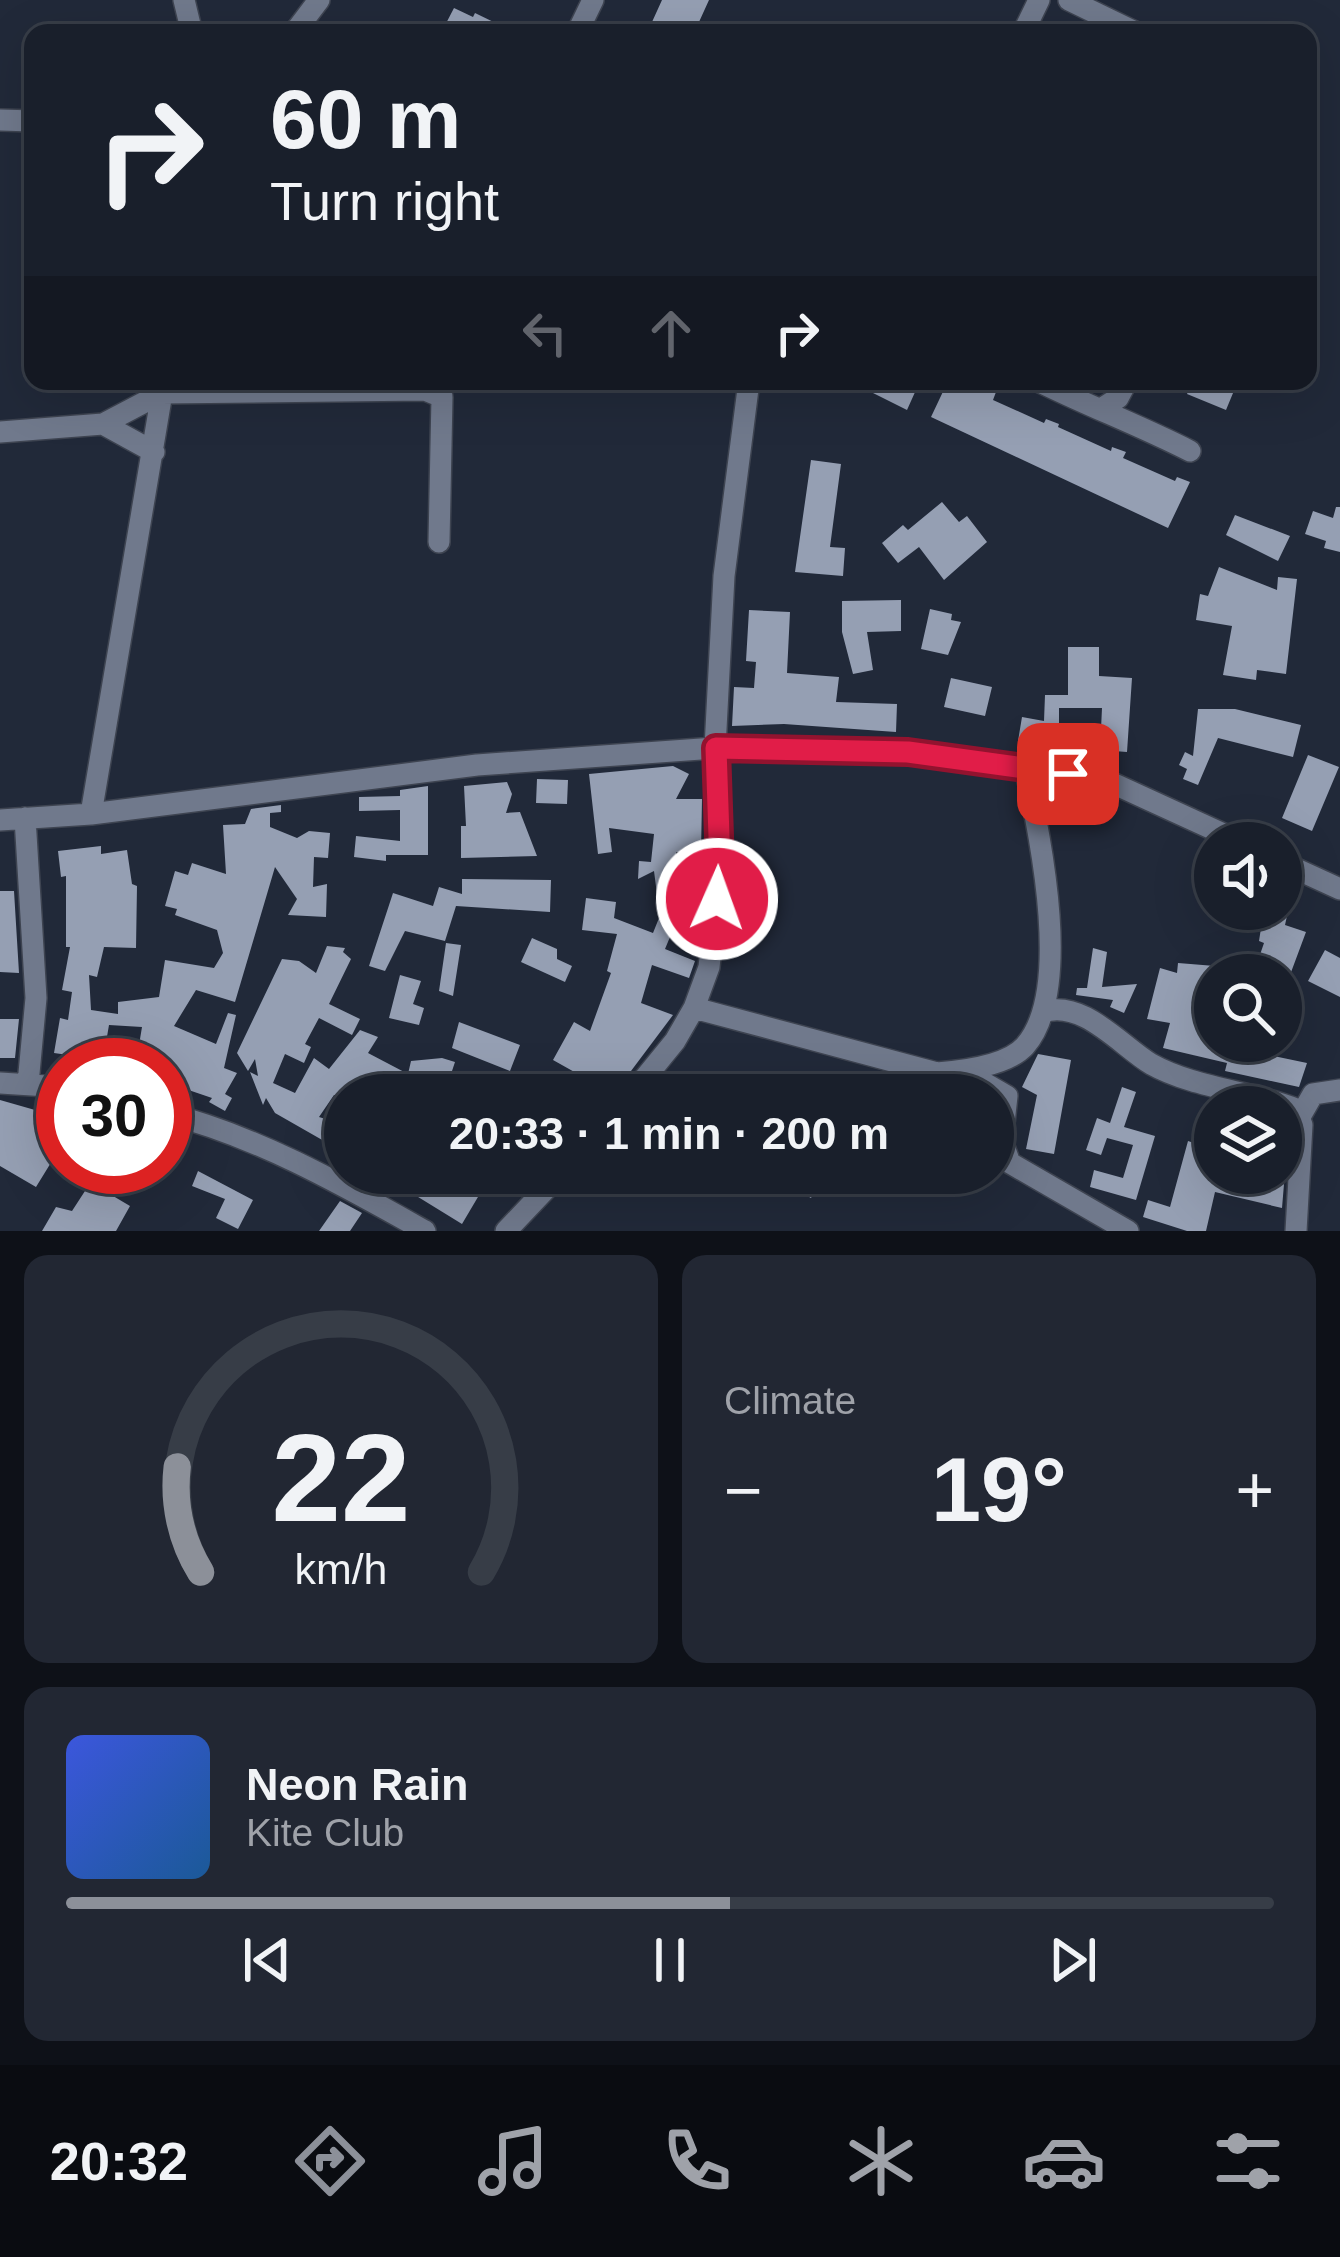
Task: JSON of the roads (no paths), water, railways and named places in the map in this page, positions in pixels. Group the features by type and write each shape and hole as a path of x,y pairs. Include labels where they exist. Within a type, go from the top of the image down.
{"street":[{"path":"301,24 319,0"},
{"path":"1069,0 1118,24"},
{"path":"0,432 103,424 158,390"},
{"path":"91,814 163,390"},
{"path":"412,390 442,397 439,542"},
{"path":"649,1074 694,1008 709,967 720,866 716,748 724,576 748,390"},
{"path":"1056,390 1087,405 1104,407 1190,451"},
{"path":"1104,407 1122,390"},
{"path":"103,424 154,452"},
{"path":"0,820 91,814 477,765 716,748 908,752 1025,766 1110,782 1197,822"},
{"path":"694,1008 920,1069 964,1071 1018,1053 1043,1012 1049,883 1025,766"},
{"path":"25,818 36,998 28,1084"},
{"path":"1302,872 1340,889"},
{"path":"1043,1012 1053,1009 1086,1019 1158,1067 1221,1086"},
{"path":"964,1071 1007,1096 1003,1142 1010,1163 1128,1231"},
{"path":"0,1083 36,1085"},
{"path":"1302,1113 1313,1094 1340,1090"},
{"path":"192,1119 333,1180 425,1231"},
{"path":"506,1231 541,1194"},
{"path":"1296,1231 1298,1194"}]}
